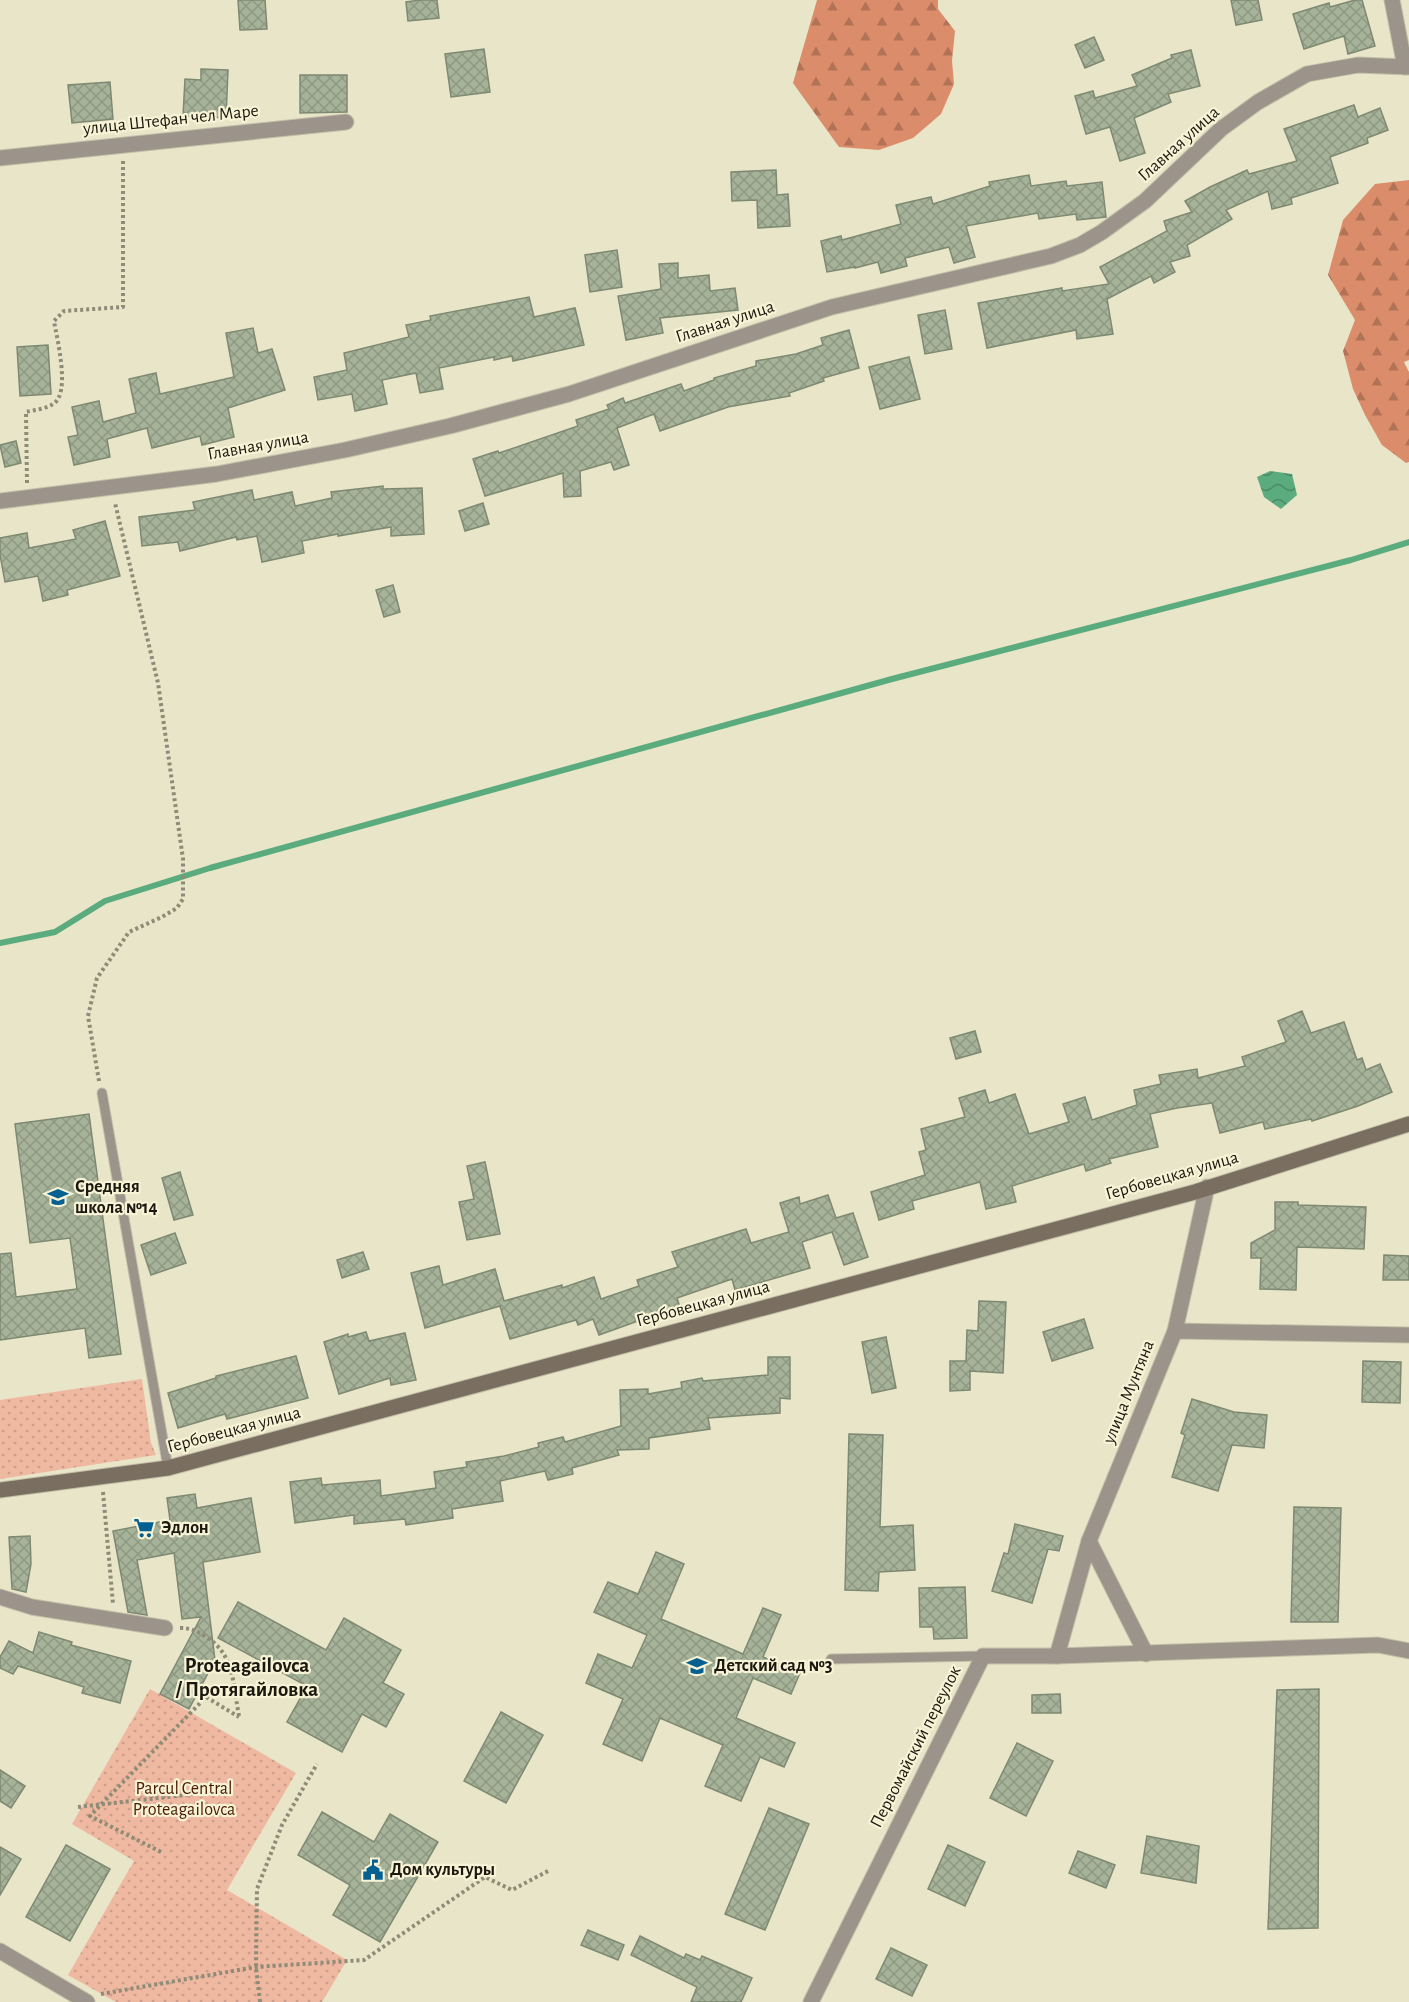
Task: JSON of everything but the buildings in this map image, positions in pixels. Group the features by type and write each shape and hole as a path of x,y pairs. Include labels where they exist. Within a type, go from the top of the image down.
{"street":[{"path":"1392,0 1407,67"},
{"name":"Главная улица","path":"0,501 217,474 345,450 450,426 569,394 832,308 1051,256 1102,232 1145,201 1221,129 1258,102 1307,74 1358,65 1407,67"},
{"name":"улица Штефан чел Маре","path":"0,158 346,122"},
{"name":"Гербовецкая улица","path":"0,1490 168,1468 1207,1187 1409,1124"},
{"path":"1175,1331 1207,1187"},
{"name":"улица Мунтяна","path":"1057,1656 1089,1541 1175,1331 1409,1335"},
{"path":"1089,1541 1146,1654"},
{"path":"0,1597 32,1607 165,1628"},
{"name":"Первомайский переулок","path":"811,2002 983,1656 1146,1654 1378,1645 1409,1651"},
{"path":"0,1951 83,2000"}],"lane":[{"path":"102,1093 168,1468"},
{"path":"831,1659 983,1656"}],"path":[{"path":"27,498 26,412 53,405 60,397 63,384 54,321 64,311 123,307 123,145"},
{"path":"102,1093 88,1016 97,978 129,932 177,908 183,899 183,860 158,683 112,487"},
{"path":"101,1477 113,1594 113,1620"},
{"path":"161,1852 90,1816 206,1697 239,1717 228,1658 222,1650 215,1642 191,1628 165,1628"},
{"path":"260,2002 256,1967 257,1888 282,1825 317,1764"},
{"path":"78,1807 194,1794"},
{"path":"83,2000 256,1967 364,1960 485,1877 512,1890 548,1871"}],"green space":[{"path":"817,0 938,0 938,9 955,31 952,61 954,84 941,114 913,138 879,150 839,147 793,83"},
{"path":"1409,180 1409,360 1404,362 1409,372 1409,462 1406,463 1382,445 1353,389 1343,351 1355,320 1328,275 1343,220 1375,184"},
{"path":"142,1379 151,1443 156,1455 0,1479 0,1400"},
{"name":"Parcul Central Proteagailovca","path":"150,1689 296,1773 227,1890 347,1960 322,2002 116,2002 68,1975 134,1861 72,1824"}],"water":[{"path":"1270,471 1292,474 1297,495 1281,509 1264,497 1257,477"}],"waterway":[{"path":"0,943 55,932 105,901 210,868 892,679 1351,560 1409,542"}],"place":[{"name":"Средняя школа №14","path":"58,1197"},
{"name":"Эдлон","path":"144,1528"},
{"name":"Детский сад №3","path":"697,1666"},
{"name":"Дом культуры","path":"373,1870"}],"district":[{"name":"Proteagailovca / Протягайловка","path":"247,1677"}]}
